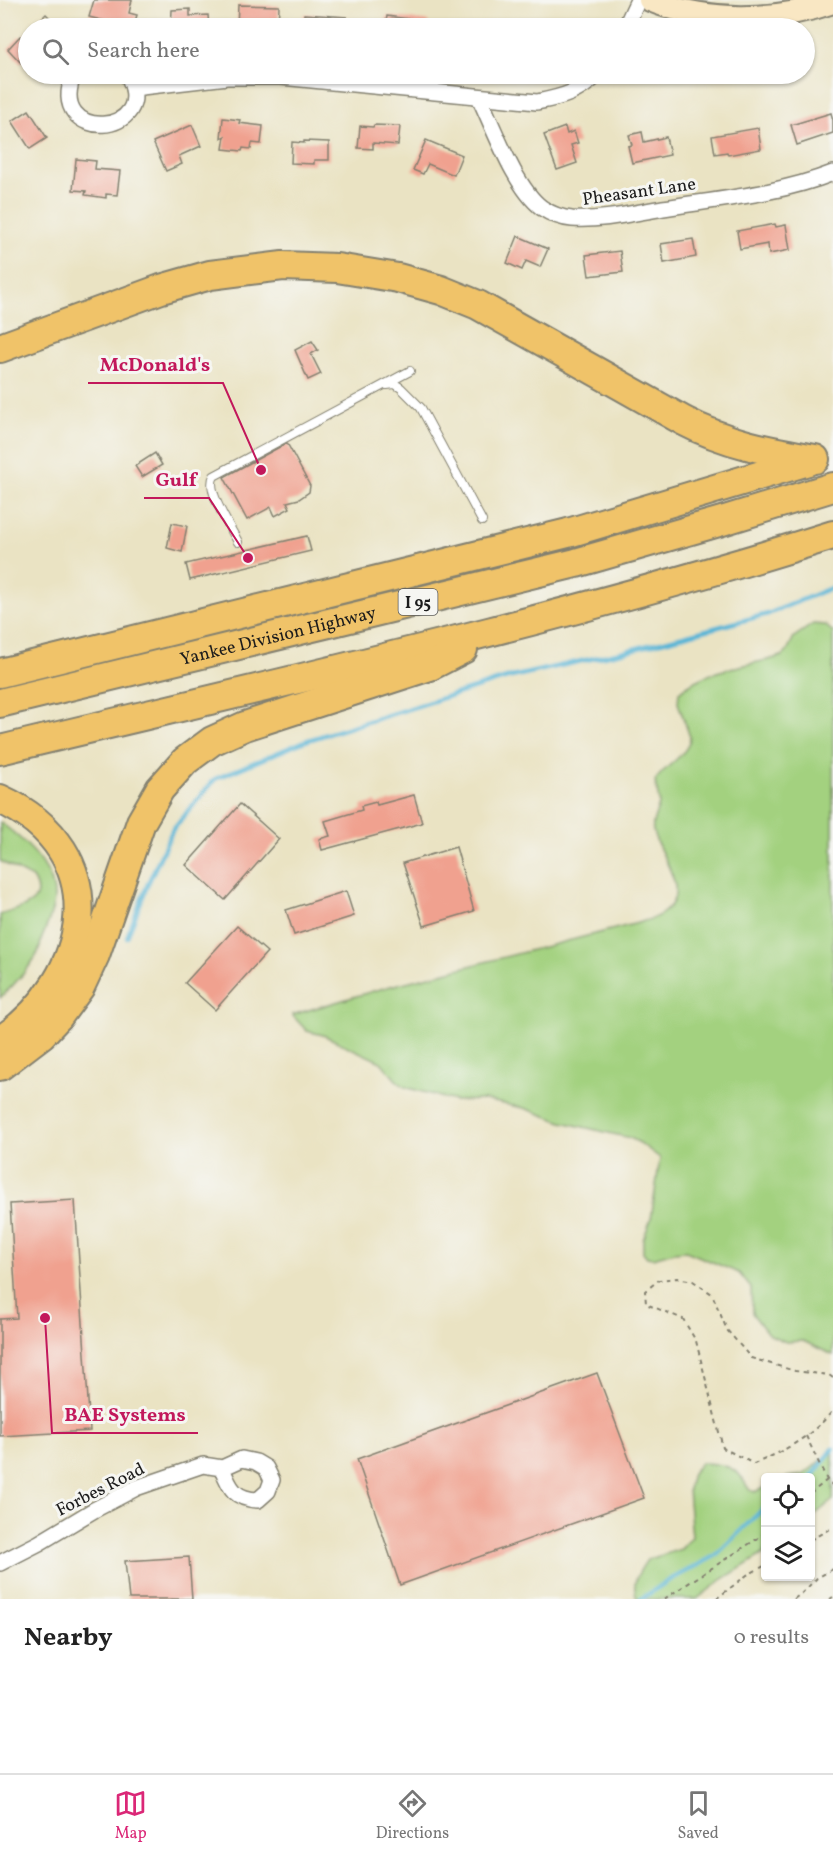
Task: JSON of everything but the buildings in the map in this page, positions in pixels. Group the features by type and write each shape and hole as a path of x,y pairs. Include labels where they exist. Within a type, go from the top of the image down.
{"highway":[{"path":"0,348 154,291 210,275 283,266 356,270 409,280 478,305 714,436 756,449 824,456"},
{"path":"0,673 520,546 608,522 824,456"},
{"name":"Yankee Division Highway","path":"0,703 576,563 674,536 833,487"},
{"path":"0,750 505,628 692,578 833,535"},
{"path":"0,1066 42,1034 80,987 95,954 141,822 160,789 191,756 212,741 237,729 430,666 505,628"},
{"path":"0,799 38,822 59,847 74,881 78,919 73,949 59,980 33,1014 0,1041"}],"street":[{"path":"630,18 638,0"},
{"path":"650,0 678,9 725,16 780,15 818,8 833,2"},
{"path":"70,84 70,103 75,113 85,122 107,125 118,121 126,114 134,98 131,84"},
{"path":"349,84 537,102 572,94 585,84"},
{"name":"Pheasant Lane","path":"479,97 527,193 542,207 560,217 581,219 602,217 732,197 782,188 833,173"},
{"name":"Forbes Road","path":"0,1563 136,1488 203,1465 222,1468"}],"lane":[{"path":"238,542 212,491 211,481 214,476 410,372"},
{"path":"383,386 392,384 398,386 421,408 482,521"}],"path":[{"path":"833,1378 829,1375 795,1371 751,1358 727,1330 712,1294 693,1281 677,1278 659,1280 645,1291 646,1304 683,1319 696,1341 723,1448 754,1464 787,1449 824,1421 833,1410"},
{"path":"806,1436 827,1480 833,1486"},
{"path":"815,1490 827,1480"},
{"path":"815,1537 833,1527"},
{"path":"664,1599 761,1536"},
{"path":"716,1599 761,1567"},
{"path":"794,1599 817,1578 833,1569"},
{"path":"801,1599 802,1593"}],"green space":[{"path":"813,624 825,625 833,632 833,1355 803,1341 786,1342 768,1334 752,1313 751,1288 739,1273 686,1251 653,1258 647,1257 643,1252 643,1240 651,1219 660,1158 640,1143 630,1138 562,1122 524,1108 484,1100 455,1101 405,1087 381,1062 323,1035 307,1031 292,1015 387,987 650,920 664,912 672,903 675,883 653,831 653,820 659,804 655,781 689,743 690,737 678,703 679,692 702,677 782,656 794,637"},
{"path":"0,822 28,846 44,865 50,876 54,899 38,953 23,974 0,998 0,915 29,904 37,894 32,878 0,861"},
{"path":"833,1451 833,1500 815,1515 815,1473 806,1473"},
{"path":"701,1463 718,1464 734,1470 755,1492 761,1489 761,1555 723,1579 697,1599 637,1599 635,1583 647,1560 681,1549 692,1537 688,1489 692,1473"}],"waterway":[{"path":"127,937 173,829 215,779 305,741 507,678 630,650 768,614 833,587"},
{"path":"815,1473 833,1449"},
{"path":"641,1599 668,1581 715,1556 761,1511"}],"place":[{"name":"McDonald's","path":"261,470"},
{"name":"Gulf","path":"248,558"},
{"name":"BAE Systems","path":"45,1318"}]}
